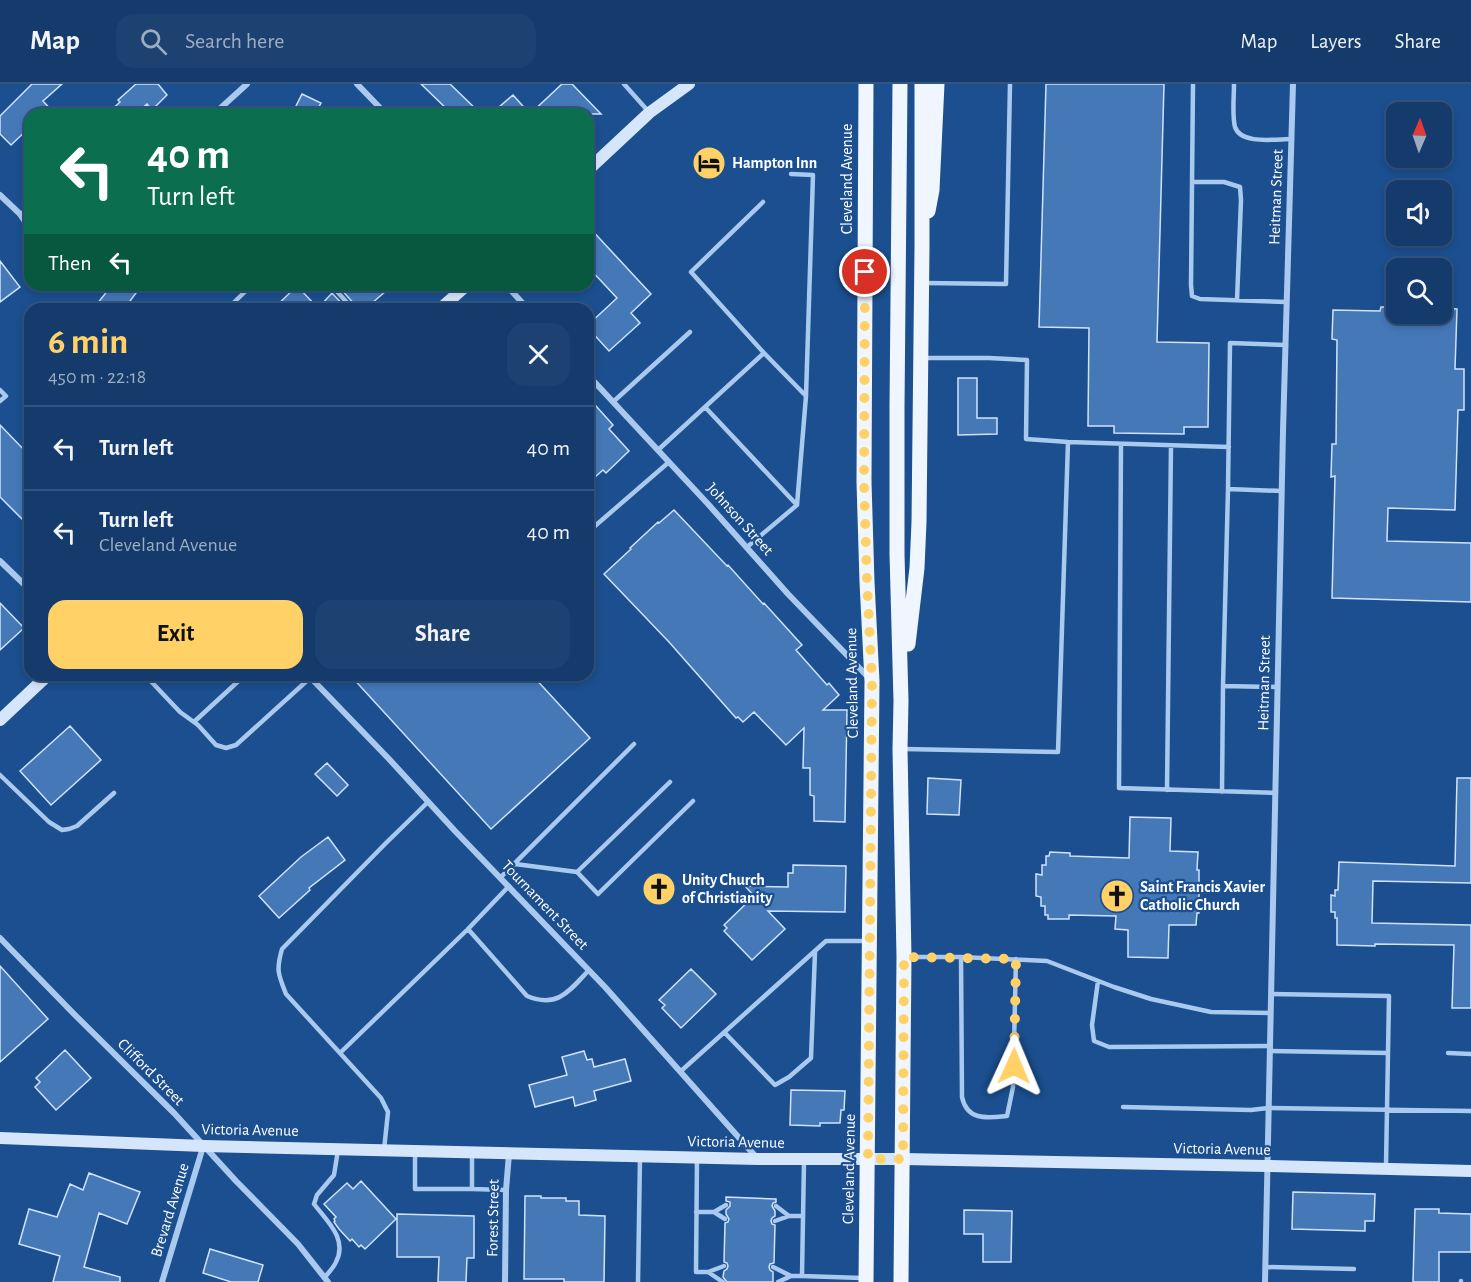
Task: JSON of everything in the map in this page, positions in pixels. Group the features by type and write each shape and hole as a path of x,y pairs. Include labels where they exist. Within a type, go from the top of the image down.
{"main road":[{"name":"Cleveland Avenue","path":"866,84 864,482 872,681 866,1280"},
{"path":"900,84 897,554 904,957 902,1282"},
{"path":"901,701 919,522 922,84"},
{"path":"922,246 932,190 937,84"}],"street":[{"path":"221,108 247,84"},
{"path":"357,84 380,108"},
{"path":"649,113 673,84"},
{"path":"594,164 649,113 689,84"},
{"name":"Heitman Street","path":"1265,1282 1293,84"},
{"path":"0,195 24,220"},
{"path":"19,213 24,215"},
{"path":"447,303 460,291"},
{"path":"512,291 522,303"},
{"name":"Johnson Street","path":"594,381 788,594 872,681"},
{"path":"0,561 24,584"},
{"path":"0,720 42,681"},
{"name":"Tournament Street","path":"314,681 589,970 758,1160"},
{"name":"Clifford Street","path":"0,938 174,1113 298,1244 326,1280"},
{"name":"Victoria Avenue","path":"0,1138 204,1146 758,1160 903,1159 1471,1171"},
{"name":"Brevard Avenue","path":"162,1282 204,1146"},
{"name":"Forest Street","path":"505,1282 506,1190 509,1154"}],"lane":[{"path":"624,84 649,113"},
{"path":"922,284 1006,284 1010,84"},
{"path":"1193,84 1192,296 1200,299 1287,302"},
{"path":"1234,84 1234,124 1237,131 1250,140 1292,139"},
{"path":"747,547 797,505 806,396 813,175 791,174"},
{"path":"1192,182 1224,182 1240,187 1237,300"},
{"path":"763,202 690,272 806,396"},
{"path":"233,303 246,291"},
{"path":"336,291 347,303"},
{"path":"613,402 690,332"},
{"path":"1222,792 1230,344 1286,345"},
{"path":"658,450 764,353"},
{"path":"921,358 1027,360 1026,439 1229,447"},
{"path":"0,390 6,396 0,402"},
{"path":"705,407 797,505"},
{"path":"900,749 1058,752 1068,442"},
{"path":"1121,444 1119,789 1276,793"},
{"path":"1167,790 1171,446"},
{"path":"594,527 669,462"},
{"path":"1228,489 1282,491"},
{"path":"151,681 180,712 195,721 216,745 222,748 230,748 244,738 304,681"},
{"path":"195,721 238,681"},
{"path":"1223,686 1278,687"},
{"path":"500,878 634,744"},
{"path":"0,775 49,822 62,830 77,826 114,793"},
{"path":"577,872 670,782"},
{"path":"514,864 577,872 598,894 693,801"},
{"path":"384,1150 388,1112 381,1098 286,994 279,978 277,964 282,949 428,802"},
{"path":"340,1053 509,886"},
{"path":"468,929 527,996 536,1000 547,1001 566,994 589,970"},
{"path":"681,1071 826,941 869,941"},
{"path":"725,1033 775,1085 812,1058 815,952"},
{"path":"904,957 1047,961 1151,999 1211,1012 1271,1013"},
{"path":"961,957 962,1097 970,1113 987,1118 1007,1116 1013,1087 1016,959"},
{"path":"1098,981 1092,1025 1094,1041 1109,1047 1270,1048 1388,1053"},
{"path":"1271,994 1389,996 1386,1169"},
{"path":"1448,1053 1471,1054"},
{"path":"1123,1107 1471,1111"},
{"path":"326,1280 337,1262 341,1247 338,1235 314,1204 317,1195 334,1175 338,1149"},
{"path":"415,1150 415,1189 506,1190"},
{"path":"471,1189 472,1152"},
{"path":"638,1282 640,1157"},
{"path":"697,1158 696,1272 708,1272 724,1266"},
{"path":"802,1276 804,1159"},
{"path":"696,1212 714,1212 726,1205"},
{"path":"776,1206 789,1215"},
{"path":"714,1212 725,1219"},
{"path":"775,1221 789,1215 803,1216"},
{"path":"773,1267 791,1276"},
{"path":"1265,1267 1354,1269"},
{"path":"708,1272 723,1282"},
{"path":"778,1282 791,1276 866,1280"}],"building":[{"path":"32,84 62,84 43,101 49,108 24,108 24,133 11,145 0,134 0,116"},
{"path":"136,84 158,84 167,95 154,108 150,108 147,104 142,108 114,108 120,102 118,100"},
{"path":"421,84 450,84 475,108 446,108"},
{"path":"562,84 572,84 601,114 594,114 594,108 536,108"},
{"path":"1046,84 1164,84 1157,342 1209,343 1208,427 1184,427 1184,434 1114,433 1114,426 1088,426 1089,328 1039,327"},
{"path":"302,94 321,103 318,108 295,108"},
{"path":"513,95 525,108 498,108"},
{"path":"594,232 651,294 631,313 640,323 609,351 594,335 594,319 617,298 594,273"},
{"path":"0,261 20,287 0,302"},
{"path":"107,291 138,291 128,303 98,303"},
{"path":"292,291 302,291 313,303 279,303"},
{"path":"343,291 386,291 372,303 353,303"},
{"path":"332,293 341,303 323,303"},
{"path":"1381,307 1386,307 1386,324 1452,324 1452,309 1457,309 1455,369 1464,369 1464,410 1458,410 1455,510 1388,508 1387,541 1471,543 1471,602 1332,598 1335,476 1331,477 1332,444 1336,444 1337,340 1332,339 1333,310 1380,311"},
{"path":"958,378 977,378 977,418 997,418 997,434 958,435"},
{"path":"594,404 613,425 609,429 629,451 606,473 603,470 594,478"},
{"path":"0,425 24,450 24,521 0,497"},
{"path":"674,510 802,645 796,650 839,695 823,710 847,710 845,822 814,821 814,796 810,795 810,768 803,768 804,728 786,745 754,712 743,722 738,717 736,718 669,642 604,574 658,522"},
{"path":"0,603 24,628 0,650"},
{"path":"355,681 538,681 590,738 491,829"},
{"path":"70,726 101,760 51,805 20,771"},
{"path":"327,763 348,785 337,796 315,774"},
{"path":"928,778 961,780 959,815 927,814"},
{"path":"1457,778 1471,778 1471,883 1373,881 1372,923 1471,925 1471,1008 1452,1008 1454,945 1337,945 1337,918 1335,918 1335,912 1331,912 1331,895 1335,896 1335,890 1338,890 1339,862 1455,866"},
{"path":"1130,817 1171,818 1170,851 1198,852 1199,913 1197,913 1196,925 1169,925 1168,958 1128,957 1128,930 1115,929 1116,916 1069,915 1069,919 1048,919 1048,915 1045,915 1045,906 1041,906 1041,897 1036,896 1036,874 1042,875 1042,865 1046,865 1046,856 1049,856 1050,852 1070,853 1070,856 1129,858"},
{"path":"328,837 345,860 309,888 310,890 279,918 259,896 301,857"},
{"path":"793,865 846,866 845,912 768,911 785,929 752,960 724,931 727,928 724,925 754,896 745,886 788,887 788,873 793,873"},
{"path":"0,966 48,1019 0,1062"},
{"path":"691,969 716,994 681,1028 662,1008 665,1005 659,1000"},
{"path":"65,1050 91,1078 56,1110 35,1087 40,1082 36,1078"},
{"path":"584,1051 587,1060 592,1059 594,1067 625,1059 631,1081 594,1091 596,1100 575,1106 573,1097 535,1107 529,1085 567,1075 562,1057"},
{"path":"791,1090 845,1091 844,1110 841,1110 840,1123 820,1123 820,1126 790,1125"},
{"path":"89,1173 140,1192 127,1224 99,1213 84,1267 120,1277 120,1282 53,1282 60,1256 19,1244 29,1209 57,1217 70,1184 83,1190"},
{"path":"361,1181 396,1219 365,1249 361,1245 359,1247 352,1239 350,1241 339,1229 334,1222 336,1217 324,1204 347,1183 353,1189"},
{"path":"1293,1192 1375,1194 1374,1221 1365,1221 1365,1231 1292,1229"},
{"path":"525,1196 579,1201 579,1215 605,1216 604,1282 524,1279"},
{"path":"726,1197 776,1199 772,1206 775,1216 771,1221 775,1225 774,1263 769,1267 773,1272 773,1282 727,1282 723,1277 728,1266 724,1262 725,1223 729,1219 726,1210 730,1206"},
{"path":"1415,1209 1439,1209 1439,1213 1471,1214 1471,1252 1439,1252 1439,1282 1413,1282"},
{"path":"964,1210 1012,1211 1011,1262 983,1262 983,1234 964,1234"},
{"path":"397,1214 474,1216 474,1258 467,1258 466,1282 438,1282 439,1257 397,1257"},
{"path":"210,1249 263,1265 258,1282 231,1282 203,1273"}],"place":[{"name":"Hampton Inn","path":"709,163"},
{"name":"Unity Church of Christianity","path":"659,889"},
{"name":"Saint Francis Xavier Catholic Church","path":"1117,896"}],"route":[{"path":"865,272 864,482 872,681 868,1159 903,1159 904,957 1016,959 1014,1066"}]}
